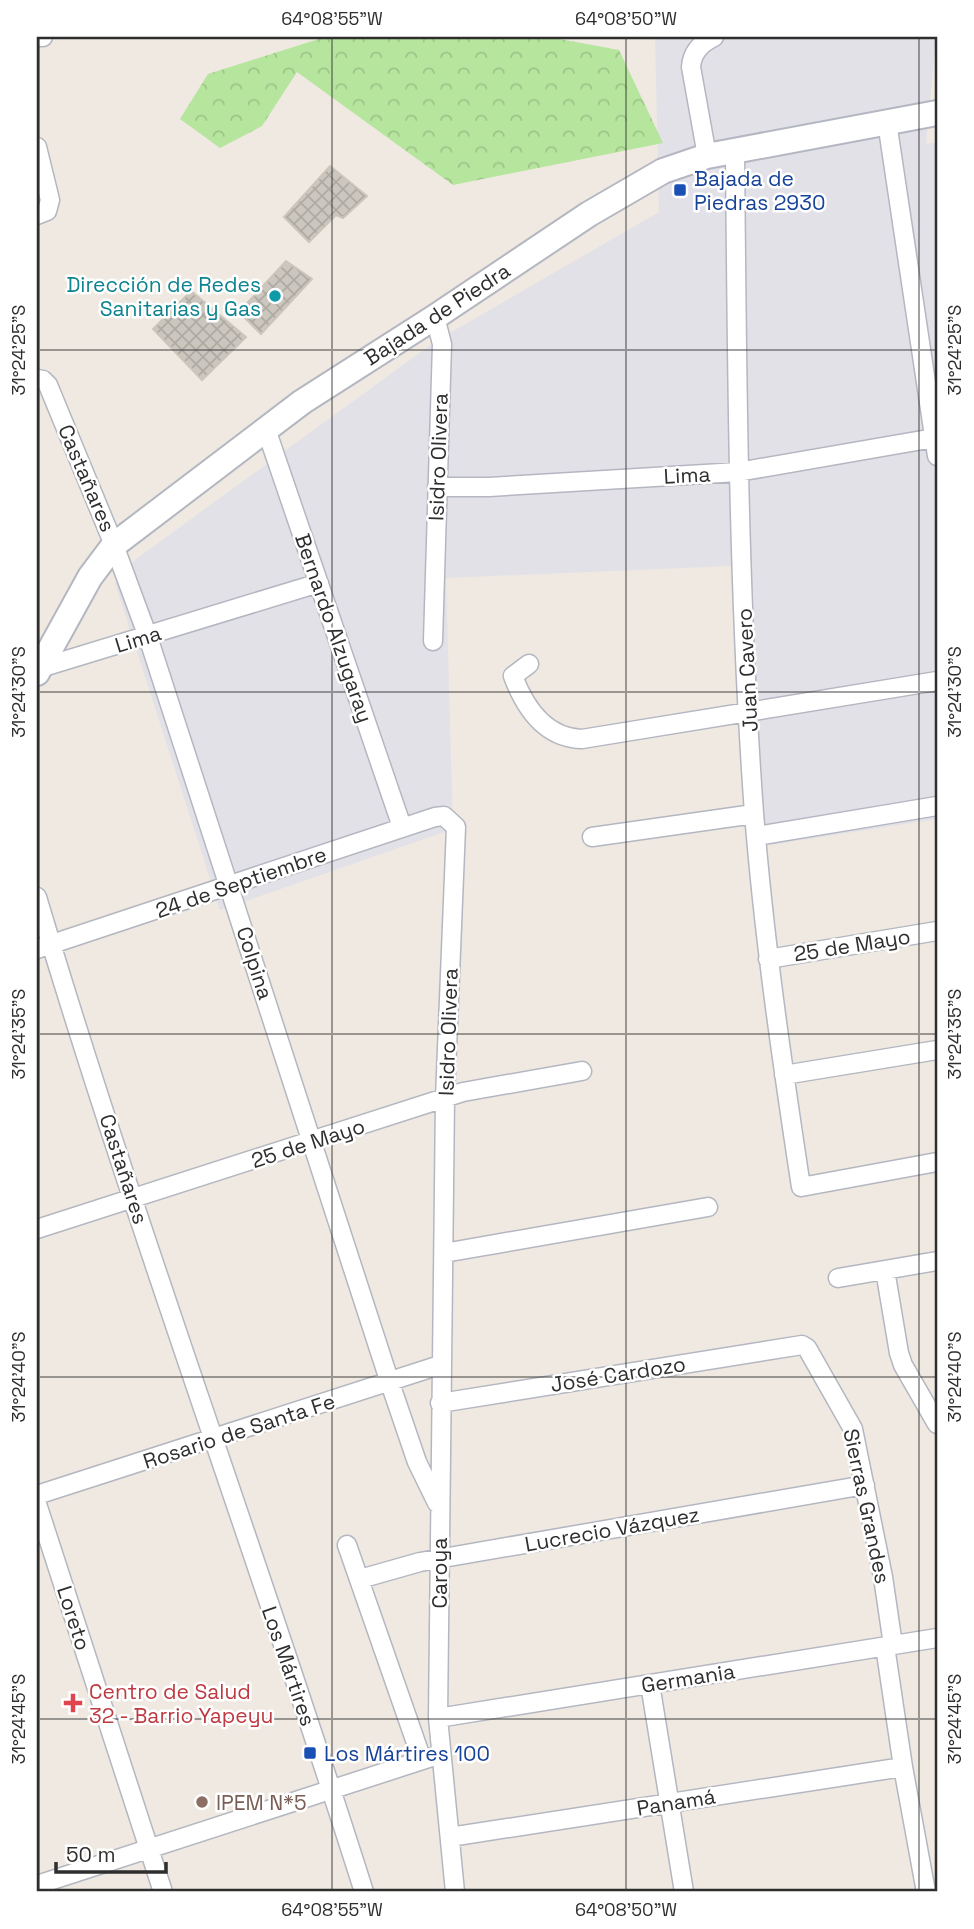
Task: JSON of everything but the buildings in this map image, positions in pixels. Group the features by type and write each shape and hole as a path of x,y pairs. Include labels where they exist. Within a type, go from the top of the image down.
{"main road":[{"name":"Bajada de Piedra","path":"38,670 90,577 114,545 302,402 589,214 663,171 707,156 937,113"}],"street":[{"path":"37,37 43,37"},
{"path":"707,156 691,67 695,53 705,41 714,37"},
{"path":"887,122 937,456"},
{"path":"37,147 50,200 47,211 37,215"},
{"name":"Juan Cavero","path":"735,151 738,471 754,814 768,959 800,1186 937,1162"},
{"name":"Isidro Olivera","path":"433,640 442,344 435,317"},
{"name":"Castañares","path":"37,379 48,385 114,545"},
{"name":"Bernardo Alzugaray","path":"266,429 402,827"},
{"name":"Lima","path":"437,487 503,486 738,471 934,438"},
{"name":"Colpina","path":"114,545 148,637 416,1462 439,1506"},
{"name":"Lima","path":"38,670 319,583"},
{"path":"529,664 513,676 517,687 532,715 541,724 569,739 937,681"},
{"path":"757,836 937,806"},
{"path":"592,837 754,814"},
{"name":"Isidro Olivera","path":"444,816 456,827 445,1098 444,1253"},
{"name":"24 de Septiembre","path":"44,947 402,827 444,816"},
{"name":"Castañares","path":"37,898 44,947 134,1199 213,1440"},
{"name":"25 de Mayo","path":"768,959 937,931"},
{"path":"784,1075 937,1050"},
{"name":"25 de Mayo","path":"37,1229 482,1087 582,1071"},
{"path":"444,1253 708,1207"},
{"name":"Caroya","path":"444,1253 440,1365 438,1718 455,1892"},
{"path":"838,1278 937,1261"},
{"path":"885,1270 903,1365 937,1424"},
{"name":"José Cardozo","path":"440,1403 797,1345"},
{"name":"Sierras Grandes","path":"797,1345 807,1348 848,1419 855,1438 883,1577 903,1767 926,1892"},
{"name":"Rosario de Santa Fe","path":"37,1495 440,1365"},
{"name":"Los Mártires","path":"213,1440 364,1892"},
{"name":"Lucrecio Vázquez","path":"360,1578 439,1559 865,1485"},
{"name":"Loreto","path":"37,1504 163,1892"},
{"path":"348,1545 422,1760"},
{"name":"Germania","path":"438,1718 937,1638"},
{"path":"650,1684 684,1892"},
{"path":"37,1885 441,1754"},
{"name":"Panamá","path":"450,1837 903,1767"}],"shaded area":[{"path":"655,37 936,37 926,144 937,142 937,819 751,848 731,566 446,578 453,829 220,910 115,583 136,559 436,341 659,212"}],"green space":[{"path":"325,37 549,37 619,50 663,143 453,185 297,72 262,126 220,148 180,119 208,74"}],"place":[{"name":"Bajada de Piedras 2930","path":"680,190"},
{"name":"Dirección de Redes Sanitarias y Gas","path":"275,296"},
{"name":"Centro de Salud 32 - Barrio Yapeyu","path":"73,1703"},
{"name":"Los Mártires 100","path":"310,1753"},
{"name":"IPEM N*5","path":"202,1802"}]}
